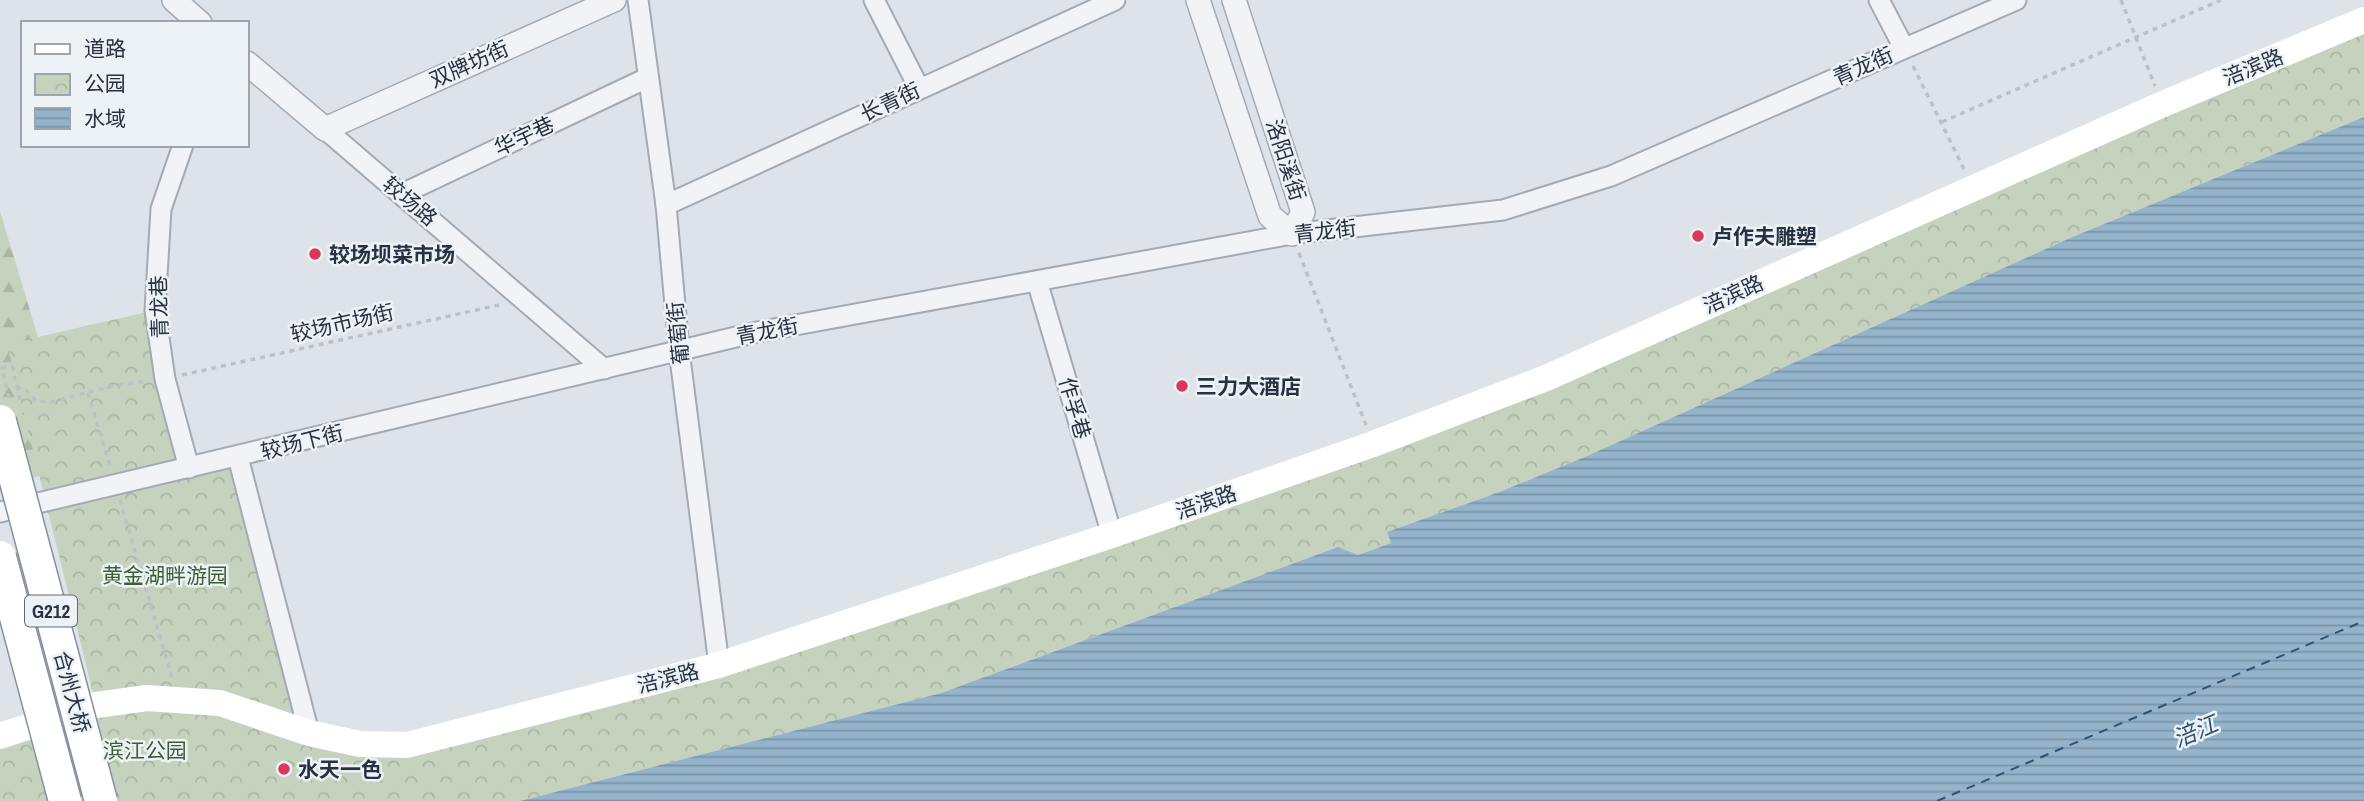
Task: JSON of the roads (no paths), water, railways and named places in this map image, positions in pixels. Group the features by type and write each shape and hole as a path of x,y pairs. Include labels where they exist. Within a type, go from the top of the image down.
{"highway":[{"name":"合州大桥","path":"0,421 101,801"},
{"name":"合州大桥","path":"0,557 65,801"}],"main road":[{"name":"涪滨路","path":"0,735 96,705 147,698 220,703 310,733 360,744 407,745 719,665 1112,535 1373,444 1546,378 2163,104 2364,20"}],"street":[{"path":"175,0 198,21"},
{"name":"双牌坊街","path":"325,129 614,0"},
{"name":"葡萄街","path":"638,0 666,205 679,350 719,665"},
{"path":"874,0 919,89"},
{"name":"长青街","path":"666,205 1115,0"},
{"name":"洛阳溪街","path":"1198,0 1270,216 1292,234 1303,212 1234,0"},
{"path":"1879,0 1904,48"},
{"name":"青龙街","path":"604,369 757,332 1292,234 1503,210 1611,176 2017,0"},
{"name":"较场路","path":"248,63 604,369"},
{"name":"华宇巷","path":"402,194 647,78"},
{"name":"青龙巷","path":"182,147 161,209 155,310 165,379 189,468"},
{"name":"作孚巷","path":"1037,281 1112,535"},
{"name":"较场下街","path":"0,512 604,369"},
{"path":"238,457 310,733"}],"water":[{"name":"涪江","path":"2364,117 2364,801 520,801 941,693 1338,547 1358,555 1391,543 1387,532 1497,493 1587,456 2070,238"}],"place":[{"name":"卢作夫雕塑","path":"1698,236"},
{"name":"较场坝菜市场","path":"315,254"},
{"name":"三力大酒店","path":"1182,386"},
{"name":"水天一色","path":"284,769"}],"park label":[{"name":"黄金湖畔游园","path":"165,575"},
{"name":"滨江公园","path":"145,750"}]}
